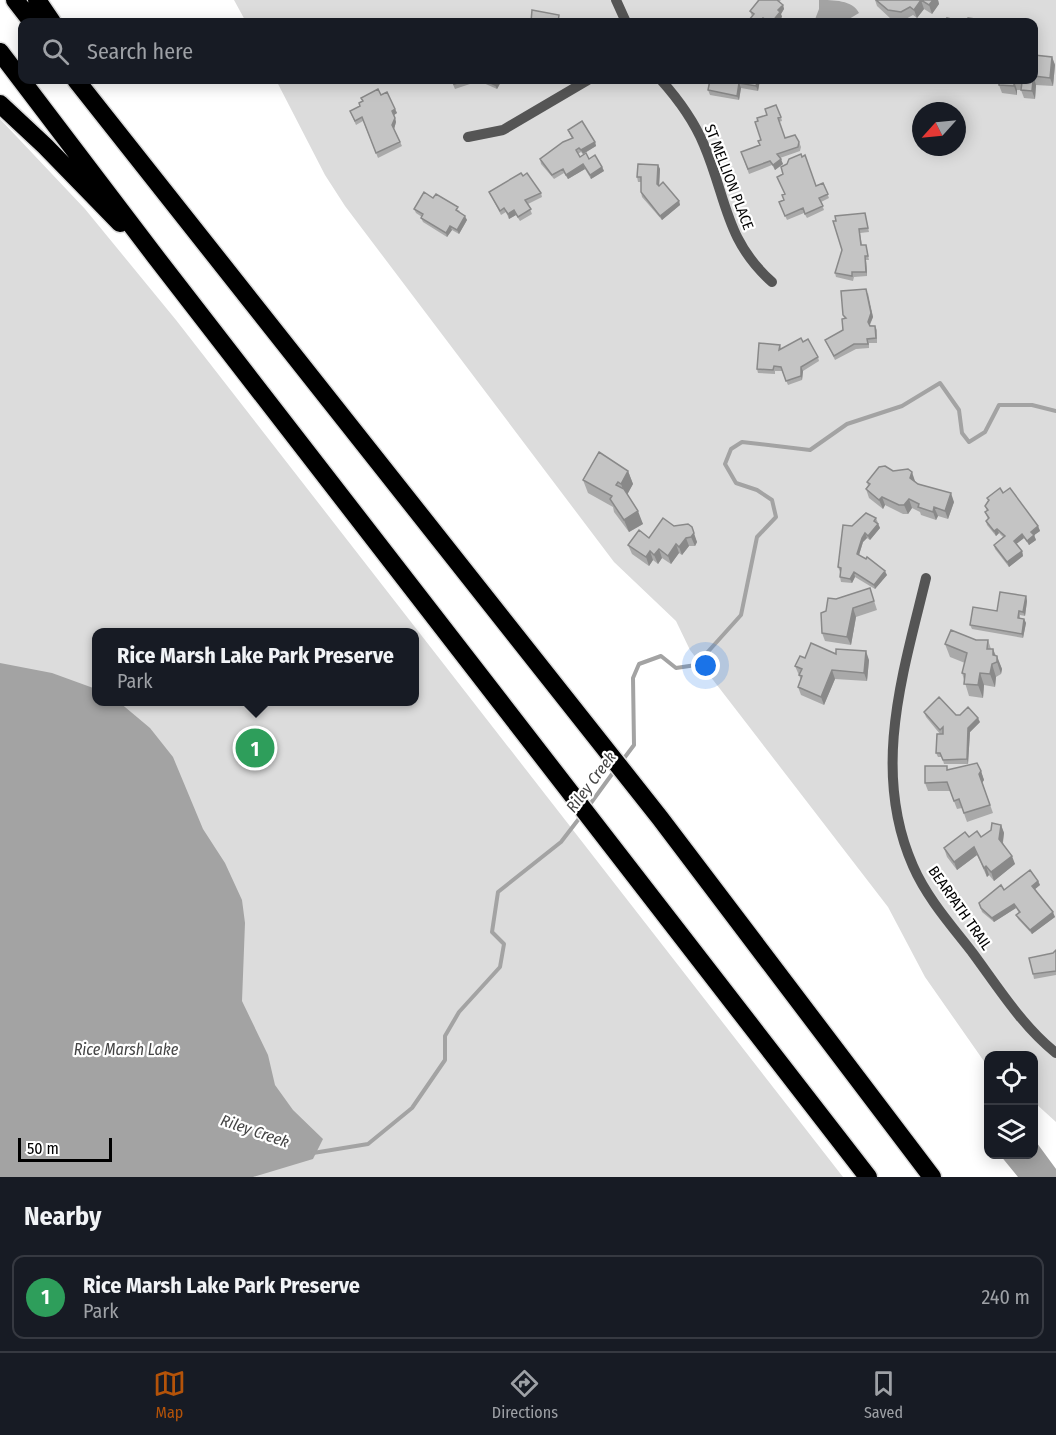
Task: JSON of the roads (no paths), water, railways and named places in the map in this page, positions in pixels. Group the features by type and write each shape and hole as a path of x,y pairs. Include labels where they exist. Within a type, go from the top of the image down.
{"highway":[{"path":"15,0 29,18"},
{"path":"37,0 48,18"},
{"path":"0,52 18,76"},
{"path":"24,84 868,1177"},
{"path":"79,84 660,818 932,1177"},
{"path":"90,84 105,118"},
{"path":"0,104 155,256"}],"street":[{"path":"616,0 624,18"},
{"path":"468,137 503,130 581,84"},
{"name":"ST MELLION PLACE","path":"664,84 688,116 703,143 742,249 772,282"},
{"name":"BEARPATH TRAIL","path":"926,578 892,735 891,774 902,837 928,894 1027,1024 1056,1053"}],"water":[{"path":"819,0 836,1 852,5 859,13 851,18 816,18"},
{"name":"Rice Marsh Lake","path":"0,663 52,673 92,688 92,706 124,706 150,728 173,757 203,829 225,863 242,900 245,923 242,1001 268,1055 275,1085 293,1110 323,1139 313,1159 253,1177 0,1177"},
{"path":"1038,1144 1056,1169 1056,1177 1018,1177 1003,1159 1038,1159"}],"waterway":[{"name":"Riley Creek","path":"622,761 634,745 633,678 639,664 661,656 676,668 696,665 741,615 757,537 776,517 772,500 757,490 736,483 725,464 731,449 742,442 810,450 847,424 902,406 940,383 959,410 962,433 969,442 985,432 999,405 1032,405 1056,411"},
{"name":"Riley Creek","path":"588,807 615,770"},
{"name":"Riley Creek","path":"313,1153 368,1144 412,1108 445,1060 445,1036 459,1012 500,967 504,944 492,932 498,892 561,842 581,816"}],"place":[{"name":"Rice Marsh Lake Park Preserve","path":"255,748"}]}
